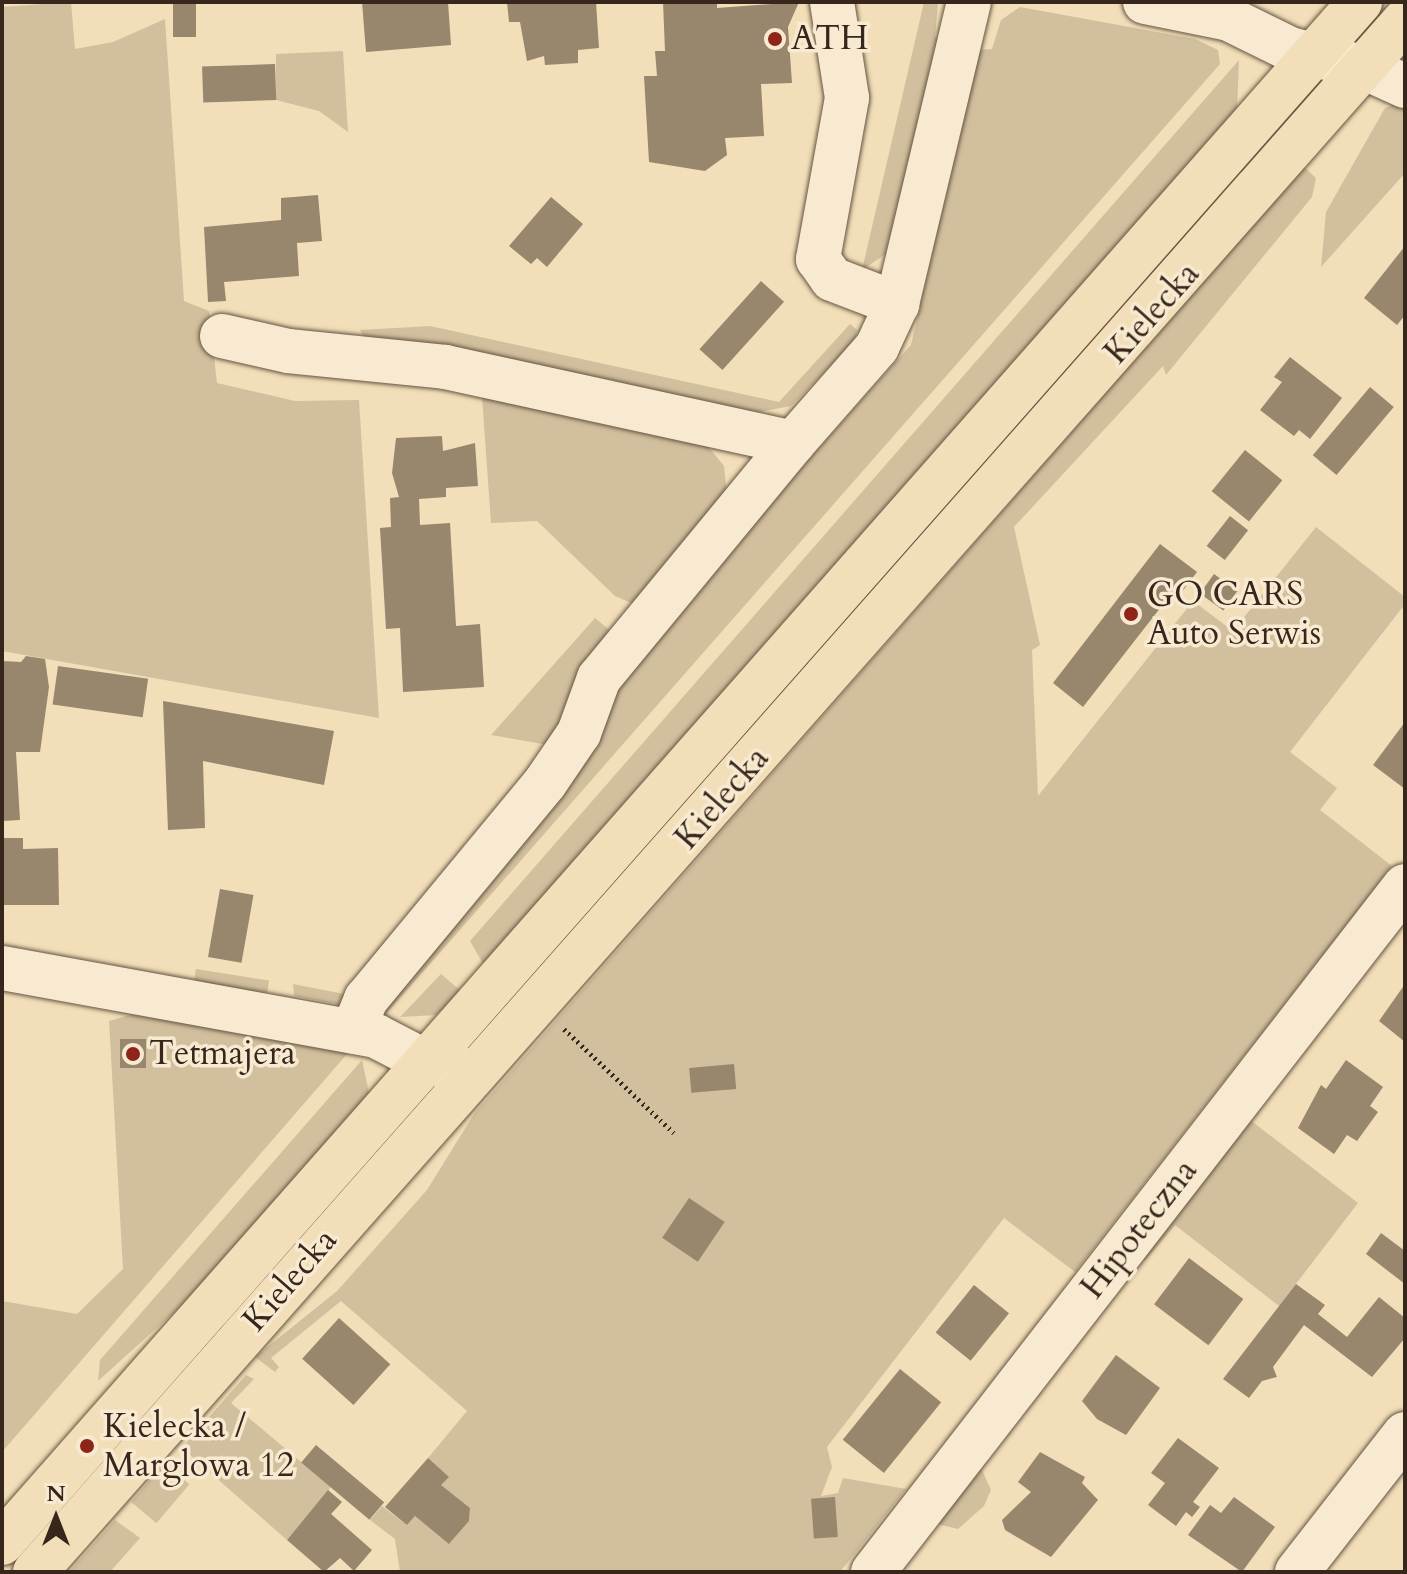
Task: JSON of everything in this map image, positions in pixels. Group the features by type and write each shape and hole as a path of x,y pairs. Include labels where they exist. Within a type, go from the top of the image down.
{"main road":[{"name":"Kielecka","path":"2,1543 1360,2"},
{"name":"Kielecka","path":"35,1572 539,1005 1405,20"}],"street":[{"path":"832,2 847,98 818,259 832,279 897,304"},
{"path":"353,1031 366,999 545,783 579,733 599,678 793,443 877,347 897,304 969,2"},
{"path":"1145,2 1229,19 1314,57 1363,67 1405,86"},
{"path":"222,336 288,351 445,367 793,443"},
{"name":"Hipoteczna","path":"873,1572 1405,886"},
{"path":"2,968 353,1031 402,1046 426,1062 482,1069"},
{"path":"426,1062 437,1088 432,1123"},
{"path":"1297,1572 1405,1434"}],"path":[{"path":"539,1005 674,1133"}],"shaded area":[{"path":"71,2 75,49 113,42 165,19 184,301 209,311 217,383 295,401 359,400 379,718 2,651 2,7"},
{"path":"924,2 938,3 935,37 945,40 886,254 862,270"},
{"path":"1020,7 1195,39 1218,50 1220,64 387,1013 294,996 293,984 349,995 560,747 491,735 595,618 618,637 596,697 911,345 979,50 992,49 1001,20"},
{"path":"343,51 348,132 319,111 276,100 276,54"},
{"path":"1239,60 1237,111 485,967 470,941"},
{"path":"1405,100 1405,173 1321,267 1326,212 1385,108"},
{"path":"1304,167 1316,178 1312,197 1166,375 1163,366 1014,527 1040,645 1032,650 1038,796 1193,601 1233,631 1316,527 1405,597 1405,604 1290,752 1337,788 1320,810 1392,866 1075,1272 1004,1218 827,1447 832,1467 821,1496 838,1493 843,1478 906,1489 840,1572 400,1572 395,1539 370,1520 382,1506 407,1525 415,1516 450,1543 469,1521 470,1508 441,1485 428,1458 467,1411 341,1301 271,1358 279,1367 275,1372 255,1357 337,1291 427,1190 474,1114"},
{"path":"850,324 857,330 854,342 791,406 734,417 364,337 360,330 430,326 779,402"},
{"path":"482,397 706,444 724,466 727,493 638,606 615,596 537,521 491,523"},
{"path":"196,969 269,981 266,997 193,986"},
{"path":"441,974 462,992 436,1015 400,1017"},
{"path":"140,1012 338,1047 347,1054 2,1452 2,1301 77,1314 123,1269 109,1021"},
{"path":"362,1060 369,1093 360,1107 211,1279 98,1381 100,1360"},
{"path":"1250,1120 1358,1203 1279,1306 1175,1225 1145,1261 1142,1258"},
{"path":"246,1375 254,1379 231,1403 331,1487 287,1540 182,1448"},
{"path":"164,1463 189,1484 156,1523 131,1502"},
{"path":"981,1468 991,1490 984,1506 958,1529 937,1524"},
{"path":"115,1520 140,1538 110,1572 69,1572"}],"building":[{"path":"173,2 196,2 196,37 173,37"},
{"path":"362,2 448,2 451,45 366,52"},
{"path":"507,2 596,2 599,48 578,50 578,63 545,65 544,56 527,61 520,22 509,22"},
{"path":"663,2 717,2 717,8 799,2 788,27 792,83 761,84 764,136 725,138 727,155 705,171 649,162 644,76 657,76 655,51 665,51"},
{"path":"275,64 276,100 203,103 202,67"},
{"path":"318,195 322,241 297,243 299,276 224,282 226,301 208,302 204,227 281,220 281,198"},
{"path":"551,197 583,224 547,267 537,258 531,264 509,246"},
{"path":"1405,246 1405,315 1397,325 1364,298"},
{"path":"761,281 784,302 722,370 699,349"},
{"path":"1290,357 1342,398 1310,439 1299,430 1294,436 1260,410 1282,382 1274,377"},
{"path":"1370,387 1394,407 1337,475 1313,455"},
{"path":"442,436 443,451 475,443 478,486 446,488 446,497 419,499 420,525 450,523 456,626 480,624 484,687 403,692 400,628 386,629 380,528 391,527 390,498 399,497 392,473 396,438"},
{"path":"1245,450 1282,480 1249,521 1212,491"},
{"path":"1230,516 1248,530 1225,560 1207,546"},
{"path":"1160,544 1197,572 1181,593 1175,589 1083,707 1053,683"},
{"path":"1214,574 1237,591 1223,610 1200,593"},
{"path":"26,656 45,659 49,687 40,752 16,752 20,820 2,821 2,661 21,662"},
{"path":"58,666 148,679 143,717 53,705"},
{"path":"163,701 334,731 324,785 203,761 205,828 168,830"},
{"path":"1405,722 1405,789 1373,765"},
{"path":"3,838 23,838 23,849 58,848 59,905 4,905"},
{"path":"220,889 253,895 242,963 208,957"},
{"path":"1405,984 1405,1042 1379,1021"},
{"name":"Tetmajera","path":"120,1039 146,1039 146,1068 120,1068"},
{"path":"1346,1060 1383,1087 1370,1106 1378,1112 1357,1141 1347,1135 1334,1154 1298,1128 1321,1085 1326,1089"},
{"path":"734,1064 736,1089 691,1093 689,1068"},
{"path":"689,1198 725,1222 698,1262 662,1238"},
{"path":"1381,1233 1405,1251 1405,1284 1366,1254"},
{"path":"1189,1258 1243,1299 1208,1345 1154,1304"},
{"path":"1296,1284 1325,1305 1318,1314 1347,1337 1379,1297 1405,1318 1405,1338 1372,1377 1304,1325 1273,1367 1277,1377 1262,1381 1249,1398 1223,1379"},
{"path":"974,1285 1009,1313 971,1361 936,1332"},
{"path":"339,1318 390,1364 353,1405 302,1359"},
{"path":"1116,1355 1160,1388 1126,1435 1097,1419 1082,1401"},
{"path":"900,1369 941,1402 884,1473 843,1440"},
{"path":"1178,1438 1219,1468 1193,1502 1200,1507 1192,1517 1186,1512 1176,1526 1148,1505 1165,1483 1151,1473"},
{"path":"316,1445 384,1502 369,1520 301,1463"},
{"path":"1040,1452 1085,1477 1082,1483 1098,1500 1051,1557 1005,1530 1002,1520 1031,1492 1018,1482"},
{"path":"428,1458 449,1477 441,1485 470,1508 469,1521 449,1544 415,1516 407,1525 385,1507"},
{"path":"328,1490 342,1502 331,1514 372,1550 354,1571 340,1558 324,1572 287,1540"},
{"path":"835,1497 838,1537 814,1539 811,1499"},
{"path":"1234,1497 1275,1527 1242,1572 1188,1535 1210,1505 1221,1513"}],"place":[{"name":"ATH","path":"775,39"},
{"name":"GO CARS Auto Serwis","path":"1131,614"},
{"name":"Tetmajera","path":"133,1054"},
{"name":"Kielecka / Marglowa 12","path":"87,1446"}]}
